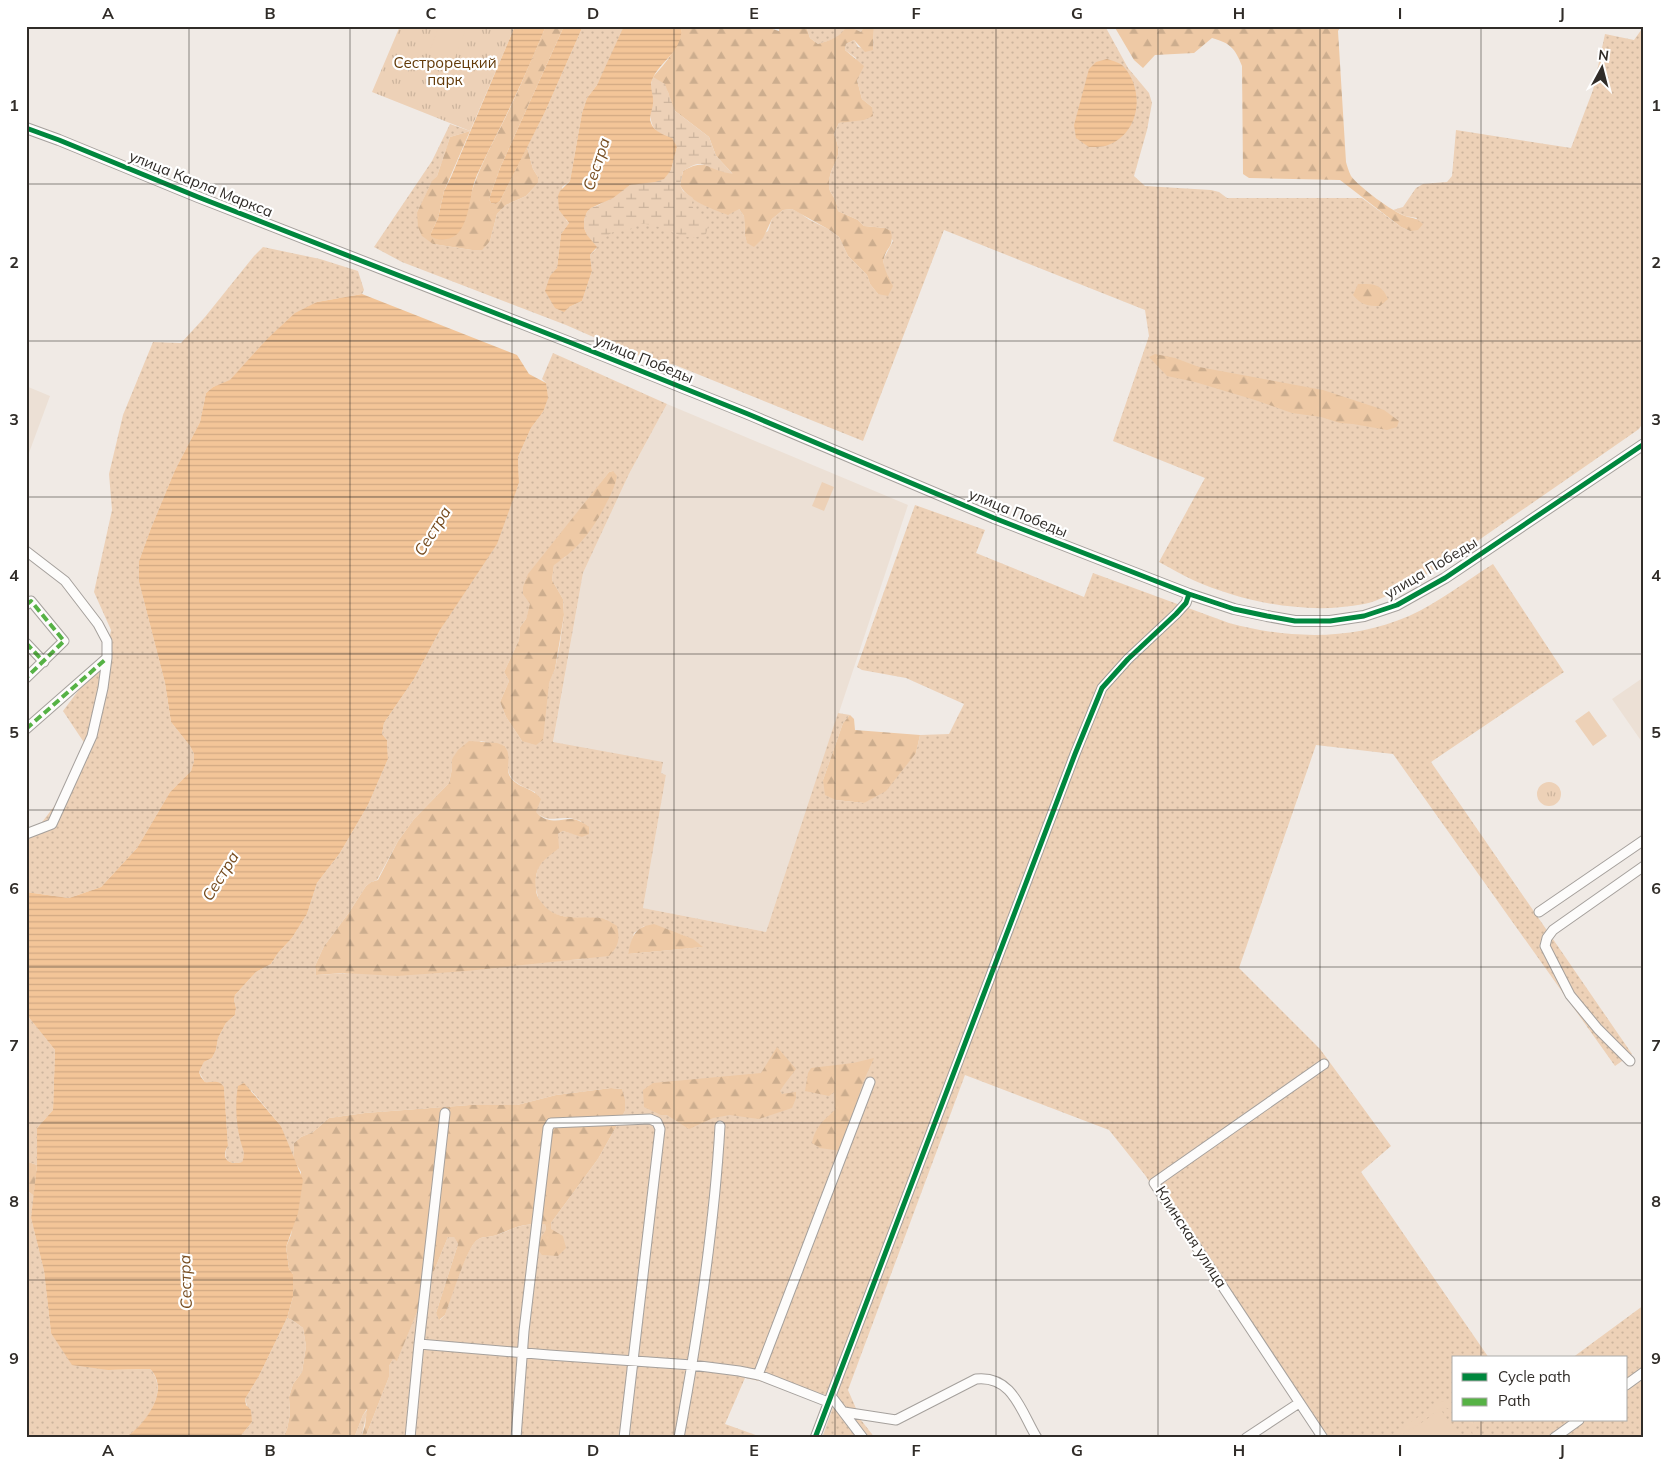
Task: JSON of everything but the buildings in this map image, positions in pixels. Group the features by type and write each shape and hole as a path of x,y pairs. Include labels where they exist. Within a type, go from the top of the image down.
{"street":[{"name":"улица Карла Маркса","path":"26,128 367,263"},
{"name":"улица Победы","path":"367,263 748,414 994,518 1189,594 1247,612 1295,621 1330,620 1364,616 1411,598 1445,578 1644,444"},
{"path":"26,551 65,581 98,624 107,641 103,688 92,736 52,824 26,834"},
{"path":"815,1438 1064,782 1102,688 1128,659 1176,614 1186,603 1189,594"},
{"path":"26,605 31,601 64,641 26,678"},
{"path":"26,642 44,662"},
{"path":"27,726 107,658"},
{"path":"1539,912 1644,840"},
{"path":"1630,1061 1598,1030 1570,995 1546,946 1547,938 1552,930 1644,866"},
{"name":"Клинская улица","path":"1323,1438 1154,1183 1324,1064"},
{"path":"758,1375 870,1082"},
{"path":"410,1438 445,1112"},
{"path":"516,1438 522,1353 548,1128 551,1123 650,1119 657,1122 660,1128 624,1438"},
{"path":"679,1438 692,1365 711,1231 720,1126"},
{"path":"419,1344 633,1362 692,1365 758,1375 830,1399 844,1412 863,1438"},
{"path":"1628,1384 1644,1372"},
{"path":"844,1412 896,1420 976,1379 982,1378 999,1382 1010,1390 1037,1438"},
{"path":"1246,1438 1299,1403"},
{"path":"1554,1438 1576,1422"}],"shaded area":[{"path":"26,386 50,396 26,461"},
{"path":"667,404 908,505 766,932 643,908 666,775 553,743 583,573 629,474"},
{"path":"1644,677 1644,745 1612,699"}],"green space":[{"name":"Сестрорецкий парк","path":"400,26 515,26 470,131 372,92"},
{"path":"439,26 467,26 454,60 430,50"},
{"path":"546,26 564,26 500,168 489,199 491,203 496,204 500,201 527,147 533,169 538,177 538,183 526,196 506,205 497,214 490,241 482,250 433,244 422,236 418,227 417,212 432,181 437,176 450,137 470,131 444,191 438,218 431,233 467,211 479,171 515,98"},
{"path":"583,26 624,26 618,43 597,85 587,98 582,113 570,181 562,187 566,220 569,223 561,234 557,268 547,294 555,307 569,307 582,301 592,271 590,255 596,249 587,235 639,183 739,209 744,216 747,242 768,231 772,219 783,210 792,209 839,237 848,256 867,275 870,284 878,294 884,258 893,241 885,228 864,226 858,220 838,211 829,186 831,171 838,156 834,134 839,123 849,121 872,107 862,99 857,80 856,58 845,50 846,44 854,40 858,47 873,50 874,26 1105,26 1128,68 1149,93 1152,103 1147,130 1134,176 1145,186 1211,190 1219,192 1227,198 1362,198 1401,227 1410,231 1417,218 1405,216 1393,210 1403,207 1416,188 1423,184 1447,182 1452,176 1456,130 1571,148 1593,90 1605,34 1634,40 1644,26 1644,421 1639,429 1459,554 1406,586 1375,601 1343,607 1299,607 1255,601 1213,588 1159,562 1205,478 1113,441 1149,336 1145,310 944,230 863,441 675,365 630,353 566,325 402,262 374,247 432,161 450,124 470,131 450,137 437,176 417,212 433,244 472,250 490,241 497,214 506,205 526,196 538,183 538,177 533,169 527,147 545,112"},
{"path":"682,26 763,26 779,31 779,26 806,26 810,38 818,44 838,36 847,26 861,32 864,26 874,26 873,50 865,52 854,40 846,44 845,50 864,66 857,80 862,99 872,107 873,116 864,120 839,123 834,134 838,156 831,171 829,186 838,211 858,220 864,226 885,228 891,231 891,244 884,258 886,272 893,286 888,296 878,294 870,284 867,275 848,256 839,237 792,209 783,210 772,219 763,238 754,247 747,243 744,216 739,209 728,215 701,204 684,191 680,185 683,171 691,167 702,165 732,173 716,156 709,137 675,111 670,102 668,92 653,77 676,47"},
{"path":"806,26 864,26 861,32 849,32 818,44 810,38"},
{"path":"1114,26 1341,26 1338,31 1346,162 1351,176 1368,192 1400,214 1416,219 1423,224 1418,230 1410,231 1401,227 1340,180 1249,178 1243,174 1242,66 1231,47 1212,38 1194,53 1155,55 1143,68 1134,60"},
{"path":"653,77 665,84 675,111 709,137 716,156 733,174 700,164 683,171 680,185 683,191 693,198 694,210 708,226 706,234 688,237 657,226 639,223 630,230 611,233 597,247 584,228 587,212 630,185 671,170 677,147 652,125 650,104"},
{"path":"263,247 320,259 358,271 364,290 362,294 317,302 266,340 230,381 213,387 206,393 200,422 175,470 139,561 139,582 165,683 171,722 190,746 195,762 191,771 170,792 137,848 101,887 69,898 26,892 26,843 59,800 85,744 63,711 107,652 111,630 94,592 112,510 109,474 123,415 153,342 181,343"},
{"path":"1358,284 1379,287 1388,299 1380,306 1362,303 1353,295"},
{"path":"553,353 667,404 629,474 583,573 553,742 663,762 661,773 666,775 643,908 766,932 838,713 850,715 843,723 823,780 836,800 864,803 916,753 920,735 949,734 964,704 906,678 862,670 857,667 915,505 985,530 976,553 1084,597 1093,573 1229,623 1274,632 1320,635 1365,630 1387,624 1431,605 1493,564 1564,672 1431,762 1632,1054 1615,1066 1393,754 1316,745 1239,968 1320,1049 1391,1146 1361,1172 1488,1356 1452,1356 1452,1422 1628,1422 1628,1356 1575,1356 1644,1305 1644,1438 1317,1438 1145,1175 1109,1130 965,1075 848,1390 861,1420 875,1438 822,1438 833,1407 831,1396 745,1378 725,1424 764,1438 365,1438 389,1377 389,1366 393,1358 397,1360 448,1237 454,1236 458,1244 436,1313 440,1320 445,1315 463,1264 476,1241 525,1225 545,1224 546,1230 551,1229 551,1223 598,1159 625,1111 622,1089 611,1088 556,1095 517,1105 470,1105 365,1113 329,1118 313,1132 301,1137 294,1143 293,1159 281,1126 251,1090 243,1145 244,1156 242,1162 233,1163 228,1160 225,1154 228,1146 224,1087 205,1082 199,1072 204,1062 212,1058 216,1050 218,1038 226,1023 235,1015 235,995 256,972 271,964 292,938 307,914 317,883 340,853 368,805 388,759 387,740 382,734 384,723 414,679 440,630 464,591 519,484 518,457 531,428 543,412 546,383 542,379","holes":["613,471 565,557 554,564 552,580 563,599 564,615 555,669 522,741 506,717 500,702 509,681 504,672 519,640 520,627 526,619 531,603 526,579 609,472","481,741 505,746 510,776 517,783 535,792 535,812 548,818 570,818 581,821 574,834 563,831 558,834 553,846 540,863 536,889 541,903 548,910 557,914 566,917 607,920 583,959 316,975 315,966 324,946 366,886 377,880 398,841 414,819 449,783 452,759","644,926 682,935 702,947 628,954 634,933"]},
{"path":"1155,354 1175,358 1199,367 1323,390 1384,410 1399,421 1397,427 1387,430 1292,413 1195,382 1167,376 1149,357"},
{"path":"613,471 617,476 615,484 595,524 577,546 554,565 552,580 563,599 564,615 555,669 549,683 543,740 536,745 522,741 506,717 500,702 509,681 504,672 519,640 520,627 526,619 530,604 523,594 523,587 528,574 609,472"},
{"path":"822,482 834,487 824,511 812,506"},
{"path":"1589,711 1607,736 1593,746 1575,721"},
{"path":"850,715 854,719 855,730 920,735 916,753 886,791 864,803 836,800 825,795 823,780 843,723"},
{"path":"469,741 497,743 505,746 508,753 509,775 517,784 534,792 541,799 536,812 542,817 557,821 576,820 589,827 589,834 582,837 563,831 558,834 559,848 544,860 536,874 537,893 542,903 548,909 561,916 592,917 609,921 617,926 617,946 609,956 466,971 397,976 344,973 316,975 315,966 324,946 366,886 378,880 398,841 414,819 449,783 452,759 458,750"},
{"path":"1549,782 1557,786 1561,794 1557,802 1549,806 1541,802 1537,794 1541,786"},
{"path":"654,924 693,939 703,947 628,954 635,933 642,927"},
{"path":"26,1014 55,1050 53,1110 37,1128 37,1165 26,1161"},
{"path":"777,1047 796,1069 780,1091 782,1094 796,1092 792,1108 759,1119 730,1115 713,1118 689,1129 667,1115 661,1115 644,1107 643,1090 653,1083 761,1073"},
{"path":"874,1058 863,1082 841,1151 820,1148 812,1143 817,1128 835,1110 834,1092 829,1096 805,1091 808,1073 811,1068 853,1063"},
{"path":"611,1088 622,1089 625,1111 598,1159 551,1223 551,1229 563,1236 566,1248 558,1256 542,1255 535,1246 546,1230 545,1224 520,1226 494,1236 478,1239 468,1254 445,1315 439,1320 436,1313 458,1244 454,1237 448,1237 397,1361 393,1359 389,1366 389,1377 365,1438 361,1438 367,1409 354,1438 283,1438 290,1414 289,1397 293,1384 302,1372 306,1346 303,1328 287,1318 293,1297 293,1274 289,1269 286,1247 291,1235 301,1172 293,1159 294,1143 301,1137 313,1132 329,1118 365,1113 470,1105 517,1105 556,1095"},
{"path":"26,1161 37,1165 34,1196 28,1191"},
{"path":"26,1179 28,1191 34,1196 31,1218 44,1271 51,1333 108,1370 150,1369 156,1378 156,1397 153,1407 141,1425 125,1438 26,1438"},
{"path":"287,1318 303,1328 306,1346 302,1372 293,1384 289,1397 290,1414 287,1429 283,1438 239,1438 252,1422 245,1399 259,1376"},
{"path":"1442,1401 1452,1404 1452,1409 1443,1407 1397,1438 1387,1438"},
{"path":"368,1409 361,1438 354,1438 363,1415"},
{"path":"1441,1410 1460,1438 1398,1438"},
{"path":"1468,1422 1474,1422 1478,1438 1473,1438"}],"water":[{"path":"515,26 546,26 477,175 463,226 453,237 434,238 431,236 431,233 438,218 444,191"},
{"path":"564,26 583,26 545,112 500,201 496,204 491,203 489,199 500,168"},
{"name":"Сестра","path":"624,26 682,26 678,44 656,73 651,86 653,105 650,117 651,123 658,132 672,138 677,147 671,170 664,179 630,185 613,198 591,208 587,212 584,228 597,247 590,255 592,271 582,301 569,307 564,312 555,308 545,291 550,276 557,268 561,234 569,223 559,210 558,196 560,191 570,181 582,113 587,98 597,85"},
{"path":"1107,59 1123,66 1131,77 1137,99 1136,110 1133,121 1119,139 1106,146 1089,147 1076,138 1074,125 1089,69 1096,62"},
{"name":"Сестра","path":"362,294 517,355 529,374 546,383 548,398 543,412 531,428 518,457 519,483 497,544 440,630 414,679 384,723 382,734 387,740 388,759 368,805 340,853 317,883 307,914 292,938 271,964 256,972 235,995 235,1015 226,1023 218,1038 216,1050 212,1058 204,1062 199,1072 205,1082 217,1082 224,1087 228,1146 225,1157 227,1160 233,1163 242,1162 244,1155 236,1106 238,1086 244,1083 281,1126 303,1180 298,1213 286,1247 289,1269 293,1274 293,1297 287,1318 259,1376 245,1399 246,1405 251,1410 252,1422 239,1438 125,1438 140,1425 153,1406 157,1397 156,1377 150,1369 108,1370 72,1365 51,1333 44,1271 31,1218 37,1165 37,1128 53,1110 55,1050 26,1014 26,892 69,898 101,887 137,848 170,792 191,771 194,754 171,722 165,683 139,582 139,561 175,470 200,422 206,393 213,387 230,380 266,340 295,313 317,302"}],"marked path":[{"path":"26,605 31,601 64,641 26,678"},
{"path":"26,643 44,662"},
{"path":"26,729 107,658"}],"cycle path":[{"path":"26,128 748,414 994,518 1189,594 1234,609 1267,616 1295,621 1330,621 1364,616 1397,605 1445,578 1644,444"},
{"path":"815,1438 1075,754 1102,688 1128,659 1176,614 1186,603 1189,594"}]}
